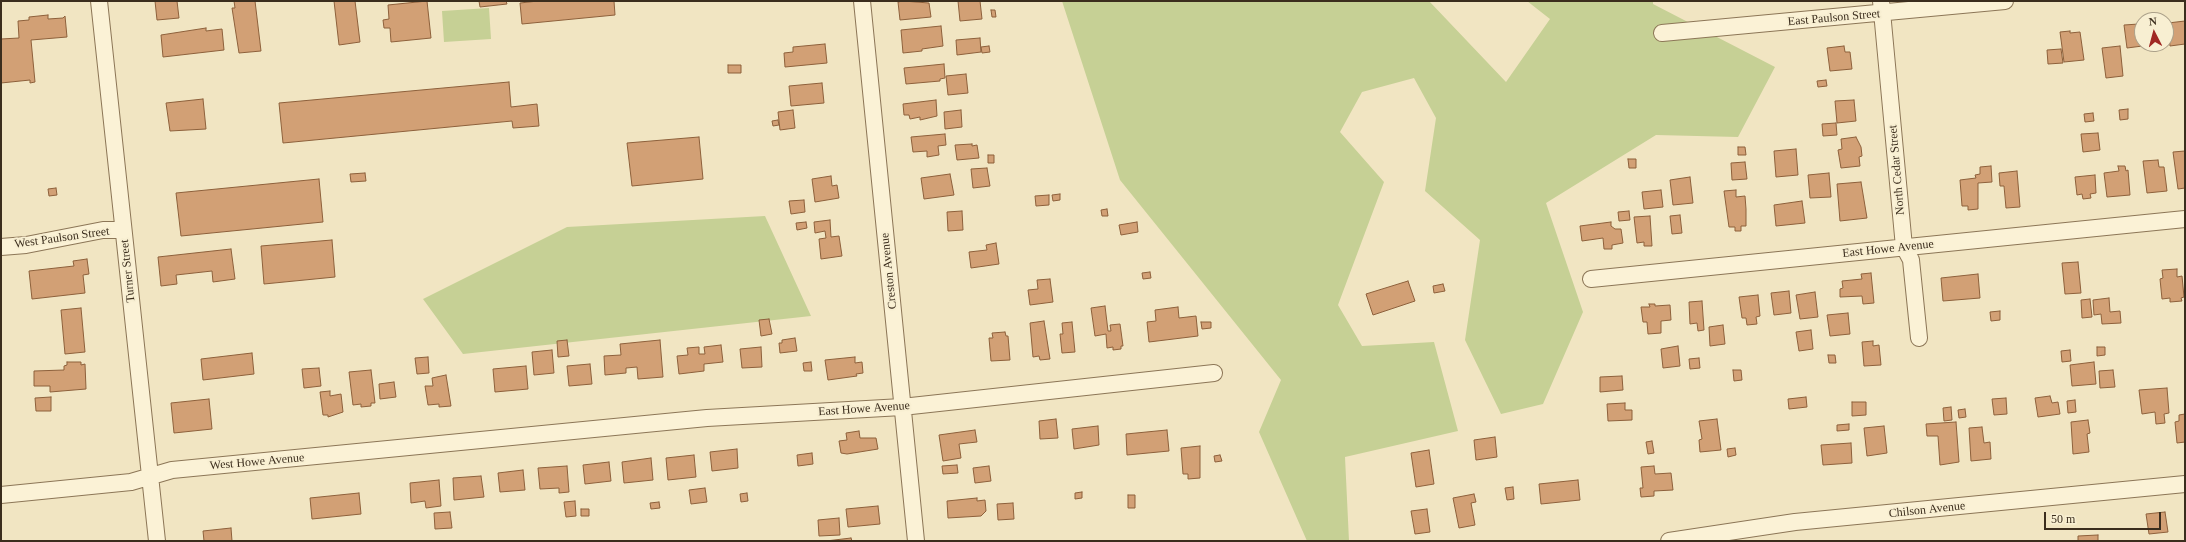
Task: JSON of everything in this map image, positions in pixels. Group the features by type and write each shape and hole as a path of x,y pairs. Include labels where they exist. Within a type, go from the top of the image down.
{"street":[{"name":"Turner Street","path":"99,1 158,541"},
{"name":"Creston Avenue","path":"862,1 916,541"},
{"name":"East Paulson Street","path":"1662,33 1882,7 2005,1"},
{"name":"North Cedar Street","path":"1882,7 1904,247 1911,260 1919,338"},
{"name":"East Howe Avenue","path":"1591,279 2185,219"},
{"name":"West Paulson Street","path":"1,247 26,245 103,230 123,230"},
{"name":"East Howe Avenue","path":"514,438 707,418 902,407 1214,373"},
{"name":"West Howe Avenue","path":"1,495 131,482 150,478 172,470 514,438"},
{"name":"Chilson Avenue","path":"1669,541 1795,522 2185,484"}],"green space":[{"path":"1062,1 1429,1 1506,82 1550,19 1527,1 1653,1 1653,4 1775,67 1738,137 1656,135 1546,203 1583,312 1543,404 1501,414 1465,340 1480,240 1425,191 1436,118 1414,78 1362,92 1340,132 1384,182 1338,305 1362,346 1434,342 1458,431 1345,457 1349,541 1307,541 1259,432 1281,380 1120,180"},
{"path":"489,8 491,39 444,42 442,11"},
{"path":"765,216 811,316 463,354 423,299 567,227"}],"building":[{"path":"155,1 177,1 179,18 157,20"},
{"path":"234,1 255,1 261,51 239,53 232,8 235,8"},
{"path":"334,1 355,1 360,42 339,45"},
{"path":"427,1 431,38 391,42 390,28 384,28 383,20 389,19 388,5"},
{"path":"479,1 506,1 507,4 480,7"},
{"path":"538,1 614,1 615,15 522,24 520,3"},
{"path":"958,1 980,1 982,19 960,21"},
{"path":"898,2 929,3 931,17 900,20"},
{"path":"991,10 995,10 996,17 992,17"},
{"path":"48,15 48,19 63,18 65,16 67,37 31,40 35,82 30,83 30,80 1,83 1,39 19,38 18,21 29,20 29,17"},
{"path":"2185,21 2185,44 2174,45 2174,22"},
{"path":"2134,24 2134,47 2127,48 2124,25"},
{"path":"941,26 943,46 922,49 922,51 903,53 901,30"},
{"path":"206,28 206,31 222,29 224,50 163,57 161,35"},
{"path":"2070,31 2070,33 2080,32 2084,60 2064,62 2060,32"},
{"path":"980,38 981,52 957,55 956,40"},
{"path":"825,44 827,63 785,67 784,53 793,52 793,47"},
{"path":"989,46 990,52 982,53 981,47"},
{"path":"1844,46 1845,52 1850,52 1852,69 1830,71 1827,48"},
{"path":"2120,46 2123,76 2106,78 2102,48"},
{"path":"2061,49 2063,63 2048,64 2047,50"},
{"path":"944,64 945,78 940,79 940,81 906,84 904,68"},
{"path":"728,65 741,65 741,73 728,73"},
{"path":"966,74 968,93 948,95 946,76"},
{"path":"1826,80 1827,86 1818,87 1817,81"},
{"path":"509,82 511,107 537,104 539,126 513,128 512,121 283,143 279,103"},
{"path":"822,83 824,103 791,106 789,86"},
{"path":"203,99 206,129 170,131 166,103"},
{"path":"936,100 937,116 920,120 920,117 910,119 909,115 904,115 903,104"},
{"path":"1854,100 1856,121 1837,123 1835,101"},
{"path":"2128,109 2128,119 2120,120 2119,110"},
{"path":"793,110 795,128 780,130 778,112"},
{"path":"961,110 962,127 945,129 944,112"},
{"path":"2093,113 2094,121 2085,122 2084,114"},
{"path":"778,120 779,125 773,126 772,121"},
{"path":"1836,123 1837,135 1823,136 1822,124"},
{"path":"2098,133 2100,150 2083,152 2081,134"},
{"path":"945,134 946,145 938,146 939,155 927,157 927,151 913,152 911,137"},
{"path":"699,137 703,179 632,186 627,143"},
{"path":"1856,137 1861,147 1862,156 1859,157 1860,166 1841,168 1838,150 1842,149 1841,139"},
{"path":"972,144 972,146 977,145 979,158 957,160 955,145"},
{"path":"1738,147 1745,147 1746,155 1738,155"},
{"path":"1796,149 1798,175 1776,177 1774,151"},
{"path":"2185,151 2185,188 2178,189 2173,152"},
{"path":"988,155 994,155 994,163 988,163"},
{"path":"1628,159 1636,159 1636,168 1629,168"},
{"path":"2158,160 2159,167 2164,167 2167,191 2147,193 2143,161"},
{"path":"1745,162 1747,179 1732,180 1731,163"},
{"path":"1991,166 1992,182 1978,183 1978,209 1968,210 1968,206 1962,206 1960,180 1976,178 1975,175 1980,174 1980,167"},
{"path":"2118,166 2125,166 2126,171 2128,170 2130,195 2107,197 2104,173 2119,171"},
{"path":"987,168 990,186 973,188 971,169"},
{"path":"2017,171 2020,207 2006,208 2004,186 2000,186 1999,173"},
{"path":"365,173 366,181 351,182 350,174"},
{"path":"1829,173 1831,197 1810,198 1808,175"},
{"path":"950,174 954,195 924,199 921,178"},
{"path":"2095,175 2096,193 2090,194 2091,198 2083,199 2082,194 2077,195 2075,177"},
{"path":"831,176 832,186 837,185 839,198 815,202 812,179"},
{"path":"1690,177 1693,203 1673,205 1670,180"},
{"path":"319,179 323,222 181,236 176,193"},
{"path":"1861,182 1867,218 1840,221 1837,184"},
{"path":"56,188 57,195 49,196 48,189"},
{"path":"1661,190 1663,207 1644,209 1642,192"},
{"path":"1736,190 1736,197 1745,196 1746,226 1741,226 1741,231 1735,231 1735,227 1729,227 1724,191"},
{"path":"1060,194 1060,200 1053,201 1052,195"},
{"path":"1049,195 1049,205 1036,206 1035,196"},
{"path":"804,200 805,212 791,214 789,201"},
{"path":"1802,201 1805,223 1776,226 1774,205"},
{"path":"1107,209 1108,216 1102,216 1101,210"},
{"path":"962,211 963,230 948,231 947,212"},
{"path":"1629,211 1630,220 1619,221 1618,212"},
{"path":"1680,215 1682,233 1672,234 1670,216"},
{"path":"1650,216 1652,246 1644,246 1644,242 1637,243 1634,217"},
{"path":"830,220 831,237 839,236 842,256 821,259 819,239 826,238 825,231 815,233 814,222"},
{"path":"806,222 807,228 797,230 796,223"},
{"path":"1137,222 1138,232 1121,235 1119,225"},
{"path":"1611,222 1611,226 1615,229 1621,229 1623,243 1612,245 1612,249 1604,249 1603,238 1582,241 1580,226"},
{"path":"332,240 335,277 264,284 261,246"},
{"path":"996,243 999,264 971,268 969,252 987,250 986,245"},
{"path":"231,249 235,279 213,282 212,271 176,275 177,284 161,286 158,257"},
{"path":"87,259 89,274 83,275 85,293 32,299 29,271 74,266 73,261"},
{"path":"2078,262 2081,293 2065,294 2062,263"},
{"path":"2177,269 2177,277 2182,276 2184,297 2181,298 2182,301 2170,302 2170,298 2162,299 2160,279 2163,278 2162,270"},
{"path":"1150,272 1151,278 1143,279 1142,273"},
{"path":"1871,273 1874,303 1863,304 1862,296 1840,297 1840,289 1843,288 1842,281 1862,279 1861,274"},
{"path":"1978,274 1980,298 1943,301 1941,278"},
{"path":"1050,279 1053,302 1030,305 1028,290 1038,289 1037,280"},
{"path":"1408,281 1415,301 1373,315 1366,294"},
{"path":"1443,284 1445,291 1434,293 1433,286"},
{"path":"1789,291 1791,313 1774,315 1771,293"},
{"path":"1815,292 1818,317 1800,319 1796,295"},
{"path":"1758,295 1760,316 1756,317 1757,324 1747,325 1746,318 1742,318 1739,297"},
{"path":"2109,298 2110,312 2120,311 2121,323 2102,324 2101,314 2094,315 2093,300"},
{"path":"2090,299 2092,317 2082,318 2081,300"},
{"path":"1702,301 1704,330 1698,331 1697,323 1690,324 1689,302"},
{"path":"1649,304 1655,304 1655,306 1670,305 1671,320 1661,321 1661,333 1648,334 1647,322 1643,322 1641,307 1650,307"},
{"path":"1105,306 1108,331 1111,331 1110,325 1120,324 1123,346 1121,346 1121,349 1113,350 1113,347 1107,348 1106,334 1095,336 1091,308"},
{"path":"1178,307 1179,318 1196,316 1198,336 1149,342 1147,322 1156,321 1155,310"},
{"path":"81,308 85,352 65,354 61,310"},
{"path":"2000,311 2000,320 1991,321 1990,312"},
{"path":"1848,313 1850,334 1830,336 1827,315"},
{"path":"769,319 772,334 761,336 759,320"},
{"path":"1044,321 1050,359 1040,360 1039,356 1033,357 1030,323"},
{"path":"1072,322 1075,352 1062,353 1060,334 1063,334 1062,323"},
{"path":"1201,322 1211,322 1211,328 1202,329"},
{"path":"1723,325 1725,344 1710,346 1709,327"},
{"path":"1811,330 1813,349 1799,351 1796,332"},
{"path":"1005,332 1006,336 1008,336 1010,360 991,361 989,338 993,338 992,333"},
{"path":"795,338 797,351 780,353 779,343 782,343 782,340"},
{"path":"567,340 569,356 558,357 557,341"},
{"path":"660,340 663,377 638,379 637,367 626,368 626,373 605,375 604,356 621,355 620,344"},
{"path":"1873,341 1873,346 1879,345 1881,365 1864,366 1862,342"},
{"path":"721,345 723,362 704,364 704,371 679,374 677,356 688,355 687,348 699,347 699,354 705,354 704,347"},
{"path":"1678,346 1680,366 1663,368 1661,349"},
{"path":"761,347 762,367 742,368 740,349"},
{"path":"2097,347 2105,347 2105,355 2097,356"},
{"path":"552,350 554,373 534,375 532,352"},
{"path":"2070,350 2071,361 2062,362 2061,351"},
{"path":"252,353 254,374 203,380 201,359"},
{"path":"1828,355 1835,355 1836,363 1829,363"},
{"path":"428,357 429,373 417,374 415,358"},
{"path":"855,357 855,363 862,362 863,373 856,374 857,376 828,380 825,360"},
{"path":"1699,358 1700,368 1690,369 1689,359"},
{"path":"67,362 81,362 81,365 85,364 86,389 50,392 50,386 34,386 34,371 64,370 64,366 67,365"},
{"path":"811,362 812,371 804,371 803,363"},
{"path":"2094,362 2096,384 2072,386 2070,365"},
{"path":"590,364 592,384 569,386 567,366"},
{"path":"526,366 528,389 495,392 493,369"},
{"path":"319,368 321,386 304,388 302,369"},
{"path":"371,370 375,403 371,403 371,406 361,407 361,404 353,405 349,372"},
{"path":"1733,370 1741,370 1742,380 1734,381"},
{"path":"2113,370 2115,387 2100,388 2099,371"},
{"path":"446,375 451,406 439,407 439,404 428,405 425,386 433,386 432,378"},
{"path":"1622,376 1623,390 1600,392 1600,377"},
{"path":"394,382 396,397 380,399 379,384"},
{"path":"2167,388 2169,413 2164,414 2165,423 2156,424 2155,412 2142,414 2139,390"},
{"path":"330,391 330,396 341,394 343,412 328,417 328,415 323,415 320,392"},
{"path":"2050,396 2052,403 2058,402 2060,414 2038,417 2035,398"},
{"path":"51,397 51,411 36,411 35,398"},
{"path":"1806,397 1807,407 1789,409 1788,399"},
{"path":"2006,398 2007,414 1994,415 1992,399"},
{"path":"209,399 212,429 174,433 171,403"},
{"path":"2075,400 2076,412 2068,413 2067,401"},
{"path":"1852,402 1866,402 1866,415 1852,416"},
{"path":"1625,403 1625,410 1632,410 1632,420 1608,421 1607,404"},
{"path":"1951,407 1952,420 1944,421 1943,408"},
{"path":"1965,409 1966,417 1959,418 1958,410"},
{"path":"2185,414 2185,442 2177,443 2175,422 2179,421 2179,415"},
{"path":"1056,419 1058,438 1040,439 1039,421"},
{"path":"1717,419 1721,450 1700,452 1699,440 1702,439 1699,421"},
{"path":"2088,420 2090,433 2087,434 2089,452 2073,454 2071,422"},
{"path":"1956,422 1959,462 1940,465 1938,436 1927,436 1926,424"},
{"path":"1849,424 1849,430 1837,431 1837,425"},
{"path":"1098,426 1099,445 1074,449 1072,429"},
{"path":"1884,426 1887,453 1867,456 1864,428"},
{"path":"1982,427 1984,443 1990,442 1991,459 1971,461 1969,428"},
{"path":"975,430 977,442 959,444 961,458 943,461 939,435"},
{"path":"1167,430 1169,451 1127,455 1126,434"},
{"path":"859,431 860,438 876,438 878,449 847,454 841,453 839,441 847,440 846,433"},
{"path":"1495,437 1497,457 1476,460 1474,440"},
{"path":"1652,441 1654,453 1648,454 1646,442"},
{"path":"1851,443 1852,463 1823,465 1821,445"},
{"path":"1200,446 1200,478 1188,479 1188,474 1183,474 1181,448"},
{"path":"1735,448 1736,455 1728,457 1727,449"},
{"path":"737,449 738,468 712,471 710,452"},
{"path":"1429,450 1434,484 1416,487 1411,453"},
{"path":"812,453 813,464 798,466 797,455"},
{"path":"694,455 696,477 668,480 666,458"},
{"path":"1220,455 1222,461 1215,462 1214,456"},
{"path":"651,458 653,480 624,483 622,462"},
{"path":"609,462 611,481 585,484 583,465"},
{"path":"957,465 958,473 943,474 942,466"},
{"path":"567,466 569,492 559,493 559,488 540,489 538,468"},
{"path":"989,466 991,481 975,483 973,468"},
{"path":"1654,466 1655,474 1671,473 1673,490 1654,491 1654,496 1641,497 1640,488 1643,488 1641,467"},
{"path":"523,470 525,490 500,492 498,473"},
{"path":"481,476 484,497 454,500 453,478"},
{"path":"439,480 441,506 426,508 425,501 411,503 410,483"},
{"path":"1578,480 1580,500 1541,504 1539,484"},
{"path":"1513,487 1514,499 1507,500 1505,488"},
{"path":"705,488 707,502 691,504 689,490"},
{"path":"1082,492 1082,498 1075,499 1075,493"},
{"path":"359,493 361,514 312,519 310,498"},
{"path":"747,493 748,501 741,502 740,494"},
{"path":"1474,494 1476,502 1471,503 1475,525 1459,528 1453,498"},
{"path":"1128,495 1135,495 1135,508 1128,508"},
{"path":"977,498 977,501 985,500 986,511 981,516 948,518 947,501"},
{"path":"575,501 576,516 566,517 564,502"},
{"path":"659,502 660,508 651,509 650,503"},
{"path":"1013,503 1014,519 998,520 997,504"},
{"path":"878,506 880,524 848,527 846,509"},
{"path":"581,509 589,509 589,516 581,516"},
{"path":"1427,509 1430,532 1415,534 1411,511"},
{"path":"450,512 452,528 435,529 434,513"},
{"path":"2165,512 2168,532 2149,534 2146,514"},
{"path":"839,518 840,535 819,536 818,520"},
{"path":"231,528 232,541 204,541 203,531"},
{"path":"2098,535 2098,541 2078,541 2078,536"},
{"path":"851,538 852,541 826,541"}]}
